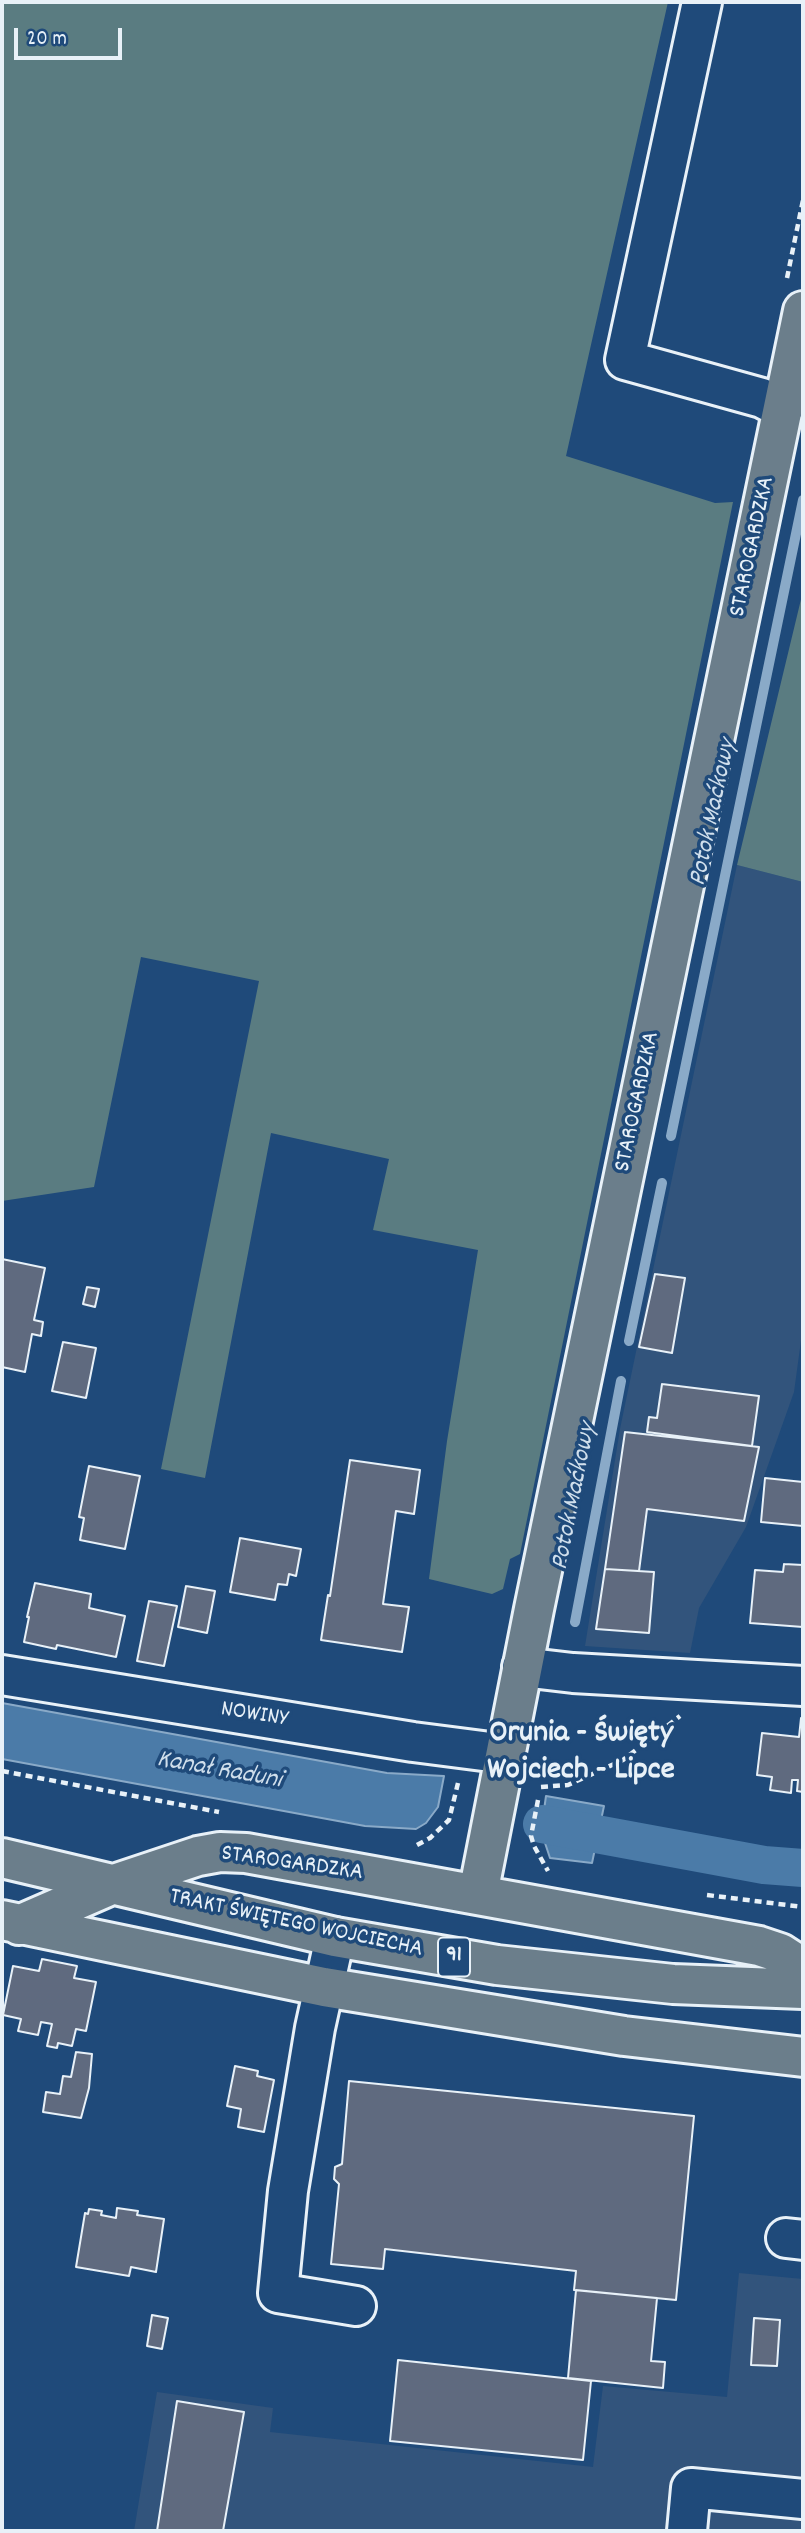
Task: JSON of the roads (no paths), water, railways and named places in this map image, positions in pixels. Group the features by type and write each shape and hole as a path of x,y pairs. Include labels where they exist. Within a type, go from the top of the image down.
{"main road":[{"name":"STAROGARDZKA","path":"478,1894 522,1667 803,311"},
{"name":"STAROGARDZKA","path":"11,1923 198,1856 220,1852 246,1853 759,1945 780,1953 803,1968"},
{"name":"TRAKT ŚWIĘTEGO WOJCIECHA","path":"2,1858 335,1937 497,1965 673,1984 803,1989"},
{"name":"TRAKT ŚWIĘTEGO WOJCIECHA","path":"11,1923 324,1987 624,2036 803,2057"}],"street":[{"path":"702,2 625,360 762,398 783,409"},
{"path":"522,1667 573,1673 803,1686"},
{"name":"NOWINY","path":"2,1675 413,1742 506,1754"},
{"path":"335,1937 288,2191 278,2293 356,2306"},
{"path":"687,2531 691,2488 803,2498"}],"water":[{"path":"2,1703 387,1773 444,1776 438,1807 426,1823 416,1829 365,1826 2,1759"},
{"path":"546,1796 604,1806 592,1863 550,1858 541,1831"}],"waterway":[{"name":"Potok Maćkowy","path":"671,1136 803,500"},
{"name":"Potok Maćkowy","path":"629,1341 662,1183"},
{"name":"Potok Maćkowy","path":"575,1622 621,1381"},
{"name":"Kanał Raduni","path":"542,1824 764,1865 803,1868"}],"district":[{"name":"Orunia - Święty Wojciech - Lipce","path":"581,1754"}]}
